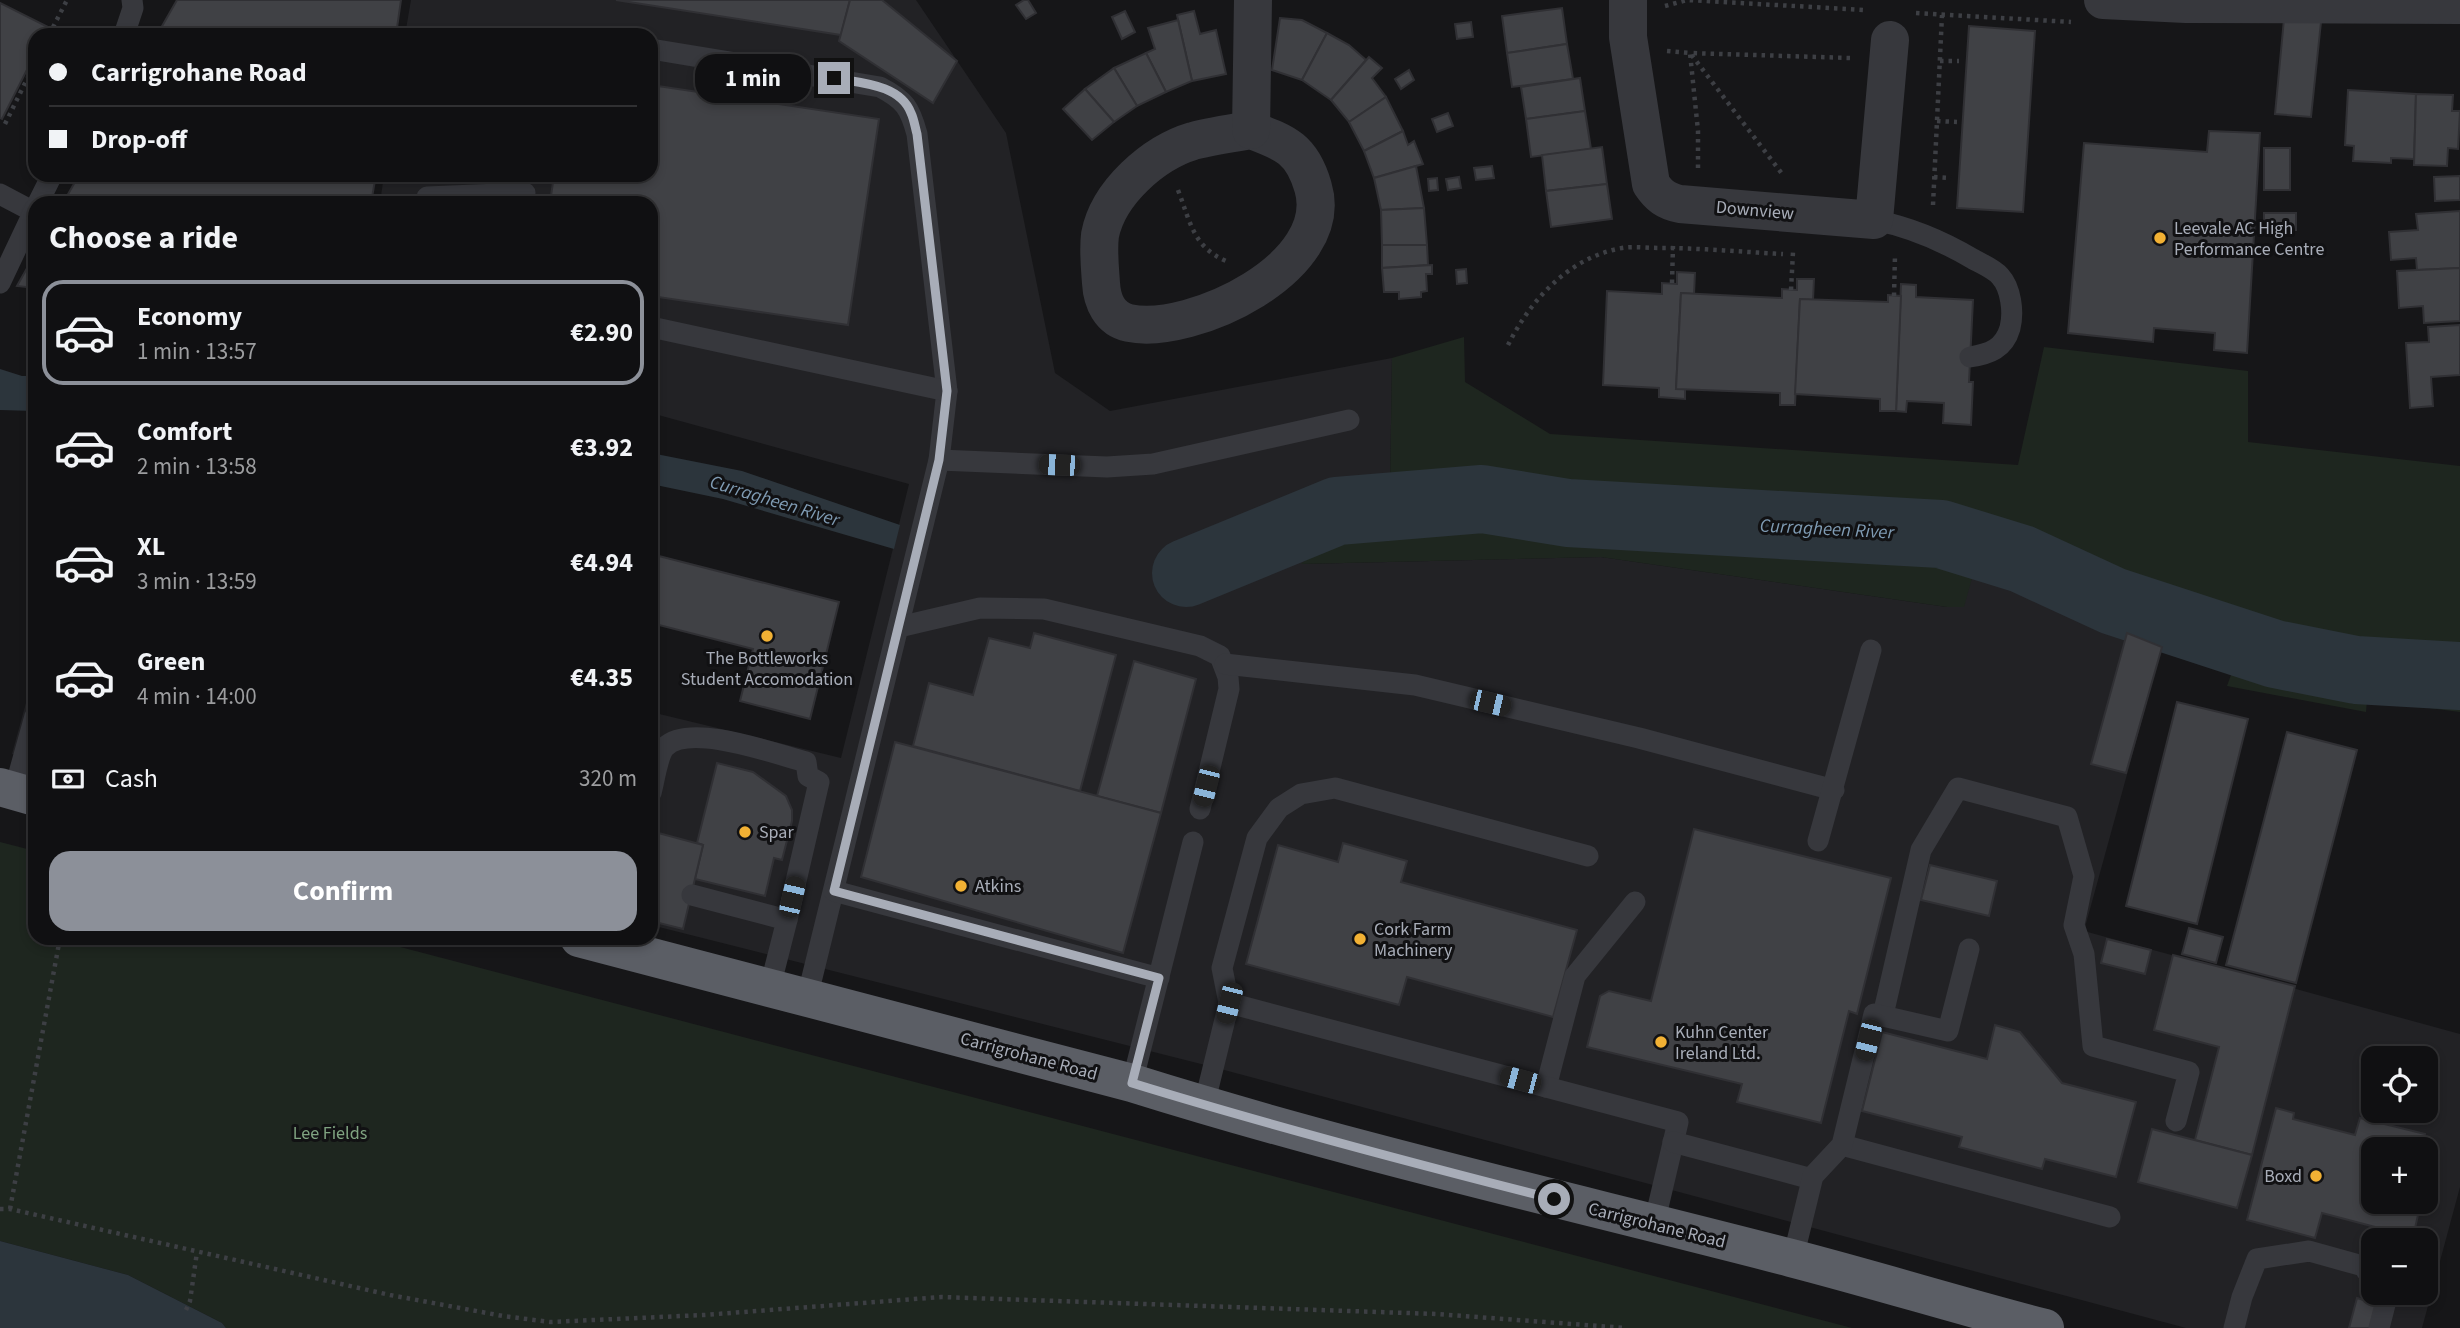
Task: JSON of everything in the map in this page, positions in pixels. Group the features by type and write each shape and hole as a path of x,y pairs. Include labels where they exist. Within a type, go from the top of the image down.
{"highway":[{"name":"Carrigrohane Road","path":"606,945 1132,1083 1404,1161 1793,1258 2045,1328"}],"street":[{"path":"1251,130 1253,0"},
{"path":"1628,0 1630,48 1651,184 1667,201 1680,205"},
{"path":"2103,0 2186,4 2460,5"},
{"path":"1885,222 1889,50"},
{"path":"1251,130 1276,139 1293,149 1309,173 1315,193 1309,236 1298,253 1273,278 1224,305 1173,323 1126,323 1116,319 1106,306 1099,262 1100,237 1105,218 1116,199 1131,181 1165,155 1192,141 1251,130"},
{"name":"Downview","path":"1680,205 1885,222"}],"lane":[{"path":"126,28 133,8 132,0"},
{"path":"658,50 880,87 897,96 910,110 917,134 947,391 939,460 807,998"},
{"path":"440,196 526,190"},
{"path":"0,194 28,205"},
{"path":"1885,222 1928,235 1985,265 2000,276 2008,288 2012,317 2007,337 1989,354 1970,357"},
{"path":"0,284 28,225"},
{"path":"658,329 947,391"},
{"path":"939,460 1107,467 1153,464 1349,420"},
{"path":"899,627 980,608 1044,609 1200,646 1220,656 1225,664 1228,689 1200,809"},
{"path":"1818,841 1871,650"},
{"path":"1225,664 1415,685 1639,738 1834,790"},
{"path":"658,765 662,749 673,740 689,737 711,738 806,762 808,776 819,782 770,987"},
{"path":"16,792 28,744"},
{"path":"1204,1105 1229,1003 1222,968 1257,838 1279,808 1301,794 1335,788 1588,856"},
{"path":"1883,1016 1921,850 1958,788 2067,817 2084,876 2074,925 2084,954 2094,1046 2189,1072 2176,1121"},
{"path":"1132,1083 1193,842"},
{"path":"834,891 1159,978"},
{"path":"692,895 787,920"},
{"path":"1546,1087 1575,976 1635,902"},
{"path":"1793,1258 1812,1180 1842,1145 1874,1014 1948,1031 1969,949"},
{"path":"1229,1003 1678,1122 1654,1224"},
{"path":"1673,1142 1812,1180"},
{"path":"1842,1145 2110,1217"},
{"path":"2234,1328 2242,1297 2257,1259 2309,1251 2361,1266"},
{"path":"2379,1328 2385,1305"}],"path":[{"path":"53,28 67,0"},
{"path":"1935,211 1934,177 1942,15"},
{"path":"1630,48 1690,52 1889,50"},
{"path":"1680,205 1698,185 1698,131 1690,52"},
{"path":"1690,52 1796,192 1794,214"},
{"path":"1940,61 1959,61"},
{"path":"5,124 28,77"},
{"path":"1937,121 1956,122"},
{"path":"1165,155 1198,241 1213,255 1234,264 1247,292"},
{"path":"1934,177 1951,178"},
{"path":"1885,222 1895,259 1894,296"},
{"path":"1508,345 1516,329 1551,285 1572,267 1601,253 1624,247 1806,255"},
{"path":"1882,259 1906,261"},
{"path":"10,1209 59,945"},
{"path":"0,1209 10,1209 390,1295 550,1322 704,1315 941,1297 1436,1314 1626,1328"},
{"path":"186,1310 190,1301 197,1252"}],"shaded area":[{"path":"411,0 916,0 1006,133 1055,373 1110,411 1392,358 1390,491 1303,564 1601,557 1947,607 1974,571 2162,647 2084,931 2460,1034 2460,1187 2438,1269 2438,1228 2361,1228 2361,1305 2428,1305 2422,1328 2186,1328 1213,1067 658,927 658,714 841,758 909,484 658,415 658,196 381,196 383,182 658,182 658,28 406,28"},
{"path":"28,696 28,758 12,754"}],"green space":[{"path":"1464,337 1465,382 1550,434 2018,465 2044,347 2248,371 2248,442 2460,466 2460,712 2367,700 2366,712 2227,686 2231,675 1974,571 1964,607 1947,607 1601,557 1301,564 1390,491 1392,358"},
{"name":"Lee Fields","path":"0,842 28,849 28,945 393,945 1852,1328 226,1328 222,1323 128,1275 0,1241"}],"water":[{"path":"0,369 28,376 28,411 0,410"},
{"path":"658,454 742,471 900,525 894,549 723,499 658,485"},
{"path":"0,1241 128,1275 222,1323 226,1328 0,1328"}],"building":[{"path":"177,0 401,0 397,28 161,28"},
{"path":"616,0 850,0 841,35"},
{"path":"850,0 882,0 957,61 933,103 839,41"},
{"path":"1028,0 1036,13 1026,19 1016,5"},
{"path":"0,3 48,27 28,28 28,68 2,119"},
{"path":"1562,8 1567,44 1507,53 1502,16"},
{"path":"1125,11 1135,32 1122,39 1112,17"},
{"path":"1194,11 1200,34 1216,30 1226,74 1192,81 1177,15"},
{"path":"1280,18 1302,20 1327,33 1302,80 1272,70"},
{"path":"2284,19 2321,22 2311,117 2275,114"},
{"path":"1178,20 1192,81 1166,92 1146,53 1155,49 1148,28"},
{"path":"1471,22 1473,37 1457,39 1455,24"},
{"path":"1969,26 2035,31 2023,212 1957,208"},
{"path":"1327,33 1349,45 1366,60 1331,100 1302,80"},
{"path":"1567,44 1573,79 1512,87 1507,53"},
{"path":"1146,53 1166,92 1137,106 1114,68"},
{"path":"1369,57 1382,68 1372,78 1386,97 1349,122 1331,100"},
{"path":"1114,68 1137,106 1114,122 1085,89"},
{"path":"1409,70 1414,80 1401,89 1395,79"},
{"path":"1580,78 1585,111 1526,119 1521,87"},
{"path":"658,86 879,119 848,325 658,297 658,196 551,196 553,182 658,182"},
{"path":"1085,89 1114,122 1092,140 1063,109"},
{"path":"2348,90 2416,94 2414,159 2391,158 2391,163 2353,161 2354,146 2345,145"},
{"path":"2416,94 2453,95 2452,111 2460,111 2458,149 2448,148 2447,166 2414,165"},
{"path":"1386,97 1403,131 1364,151 1349,122"},
{"path":"1585,111 1591,149 1531,157 1526,119"},
{"path":"1448,113 1453,126 1437,132 1432,119"},
{"path":"1403,131 1408,145 1414,141 1423,164 1374,178 1364,151"},
{"path":"2209,131 2260,133 2247,353 2214,350 2215,333 2154,328 2153,342 2068,333 2084,143 2207,152"},
{"path":"1602,147 1607,184 1546,191 1542,155"},
{"path":"2264,148 2290,148 2290,190 2264,190"},
{"path":"1416,166 1424,208 1381,210 1374,178"},
{"path":"1492,166 1494,178 1476,180 1474,168"},
{"path":"2460,176 2460,200 2435,201 2434,177"},
{"path":"1459,177 1461,188 1448,190 1446,179"},
{"path":"1437,178 1438,190 1429,191 1428,179"},
{"path":"75,182 375,182 372,196 67,196"},
{"path":"1607,184 1612,219 1551,227 1546,191"},
{"path":"1424,208 1427,245 1382,245 1381,210"},
{"path":"2460,211 2460,268 2417,270 2416,258 2391,260 2389,232 2418,230 2416,214"},
{"path":"2264,213 2296,213 2296,230 2264,230"},
{"path":"1382,245 1427,245 1428,265 1382,268"},
{"path":"1432,265 1432,274 1426,274 1427,291 1421,292 1421,297 1399,299 1399,292 1384,292 1382,268"},
{"path":"28,266 28,287 17,286"},
{"path":"2460,268 2460,321 2424,323 2423,306 2399,308 2397,271"},
{"path":"1466,269 1467,283 1457,284 1456,270"},
{"path":"1677,272 1695,273 1694,294 1681,293 1676,389 1685,389 1685,399 1659,397 1659,388 1603,385 1607,291 1662,294 1662,283 1677,284"},
{"path":"1797,279 1814,279 1813,300 1800,299 1795,405 1780,405 1780,393 1676,389 1681,293 1782,298 1782,289 1797,290"},
{"path":"1901,284 1916,285 1916,297 1973,300 1969,382 1973,382 1971,425 1943,423 1944,403 1907,401 1906,412 1896,411"},
{"path":"1888,295 1901,296 1896,411 1880,411 1880,399 1795,394 1800,299 1888,302"},
{"path":"2460,325 2460,375 2431,377 2433,406 2410,408 2406,343 2429,342 2428,327"},
{"name":"The Bottleworks Student Accomodation","path":"658,556 839,602 810,719 740,701 753,649 658,625"},
{"path":"1034,633 1116,655 1080,791 913,746 929,683 973,695 989,638 1030,648"},
{"path":"2127,633 2162,647 2126,773 2091,764"},
{"path":"1134,661 1196,679 1161,813 1097,796"},
{"path":"2177,702 2248,719 2197,924 2126,906"},
{"path":"2287,732 2357,750 2296,983 2226,965"},
{"path":"895,742 1161,813 1123,953 861,877"},
{"name":"Spar","path":"717,763 753,772 786,796 792,810 792,821 782,860 774,858 765,896 695,879 703,845 697,843"},
{"path":"1694,829 1891,878 1857,1014 1849,1011 1821,1123 1737,1102 1742,1084 1587,1047 1600,996 1609,991 1651,1001"},
{"path":"658,833 703,845 683,929 658,923"},
{"path":"1343,843 1407,861 1401,882 1577,930 1553,1017 1407,977 1399,1005 1246,964 1278,845 1338,862"},
{"path":"1930,865 1997,881 1989,916 1921,900"},
{"path":"2189,928 2223,937 2216,963 2182,954"},
{"path":"2107,939 2151,950 2145,974 2101,963"},
{"path":"2173,955 2295,986 2252,1155 2195,1140 2219,1047 2154,1030"},
{"path":"1995,1025 2020,1032 2062,1083 2136,1102 2116,1177 2045,1159 2042,1169 1959,1147 1962,1137 1862,1111 1882,1032 1987,1059"},
{"name":"Boxd","path":"2276,1108 2294,1113 2293,1119 2355,1135 2360,1118 2361,1123 2380,1123 2425,1134 2424,1137 2361,1137 2361,1214 2418,1214 2415,1228 2379,1228 2322,1213 2315,1238 2247,1220"},
{"path":"2152,1129 2252,1155 2237,1208 2138,1182"},
{"path":"2357,1298 2361,1299 2361,1305 2377,1305 2370,1328 2349,1328"}],"waterway":[{"name":"Curragheen River","path":"1186,573 1337,511 1482,499 1568,513 1941,534 2022,559 2113,601 2275,654 2356,670 2460,676"}],"place":[{"name":"Leevale AC High Performance Centre","path":"2160,238"},
{"name":"The Bottleworks Student Accomodation","path":"767,636"},
{"name":"Spar","path":"745,832"},
{"name":"Atkins","path":"961,886"},
{"name":"Cork Farm Machinery","path":"1360,939"},
{"name":"Kuhn Center Ireland Ltd.","path":"1661,1042"},
{"name":"Boxd","path":"2316,1176"}],"route":[{"path":"834,78 880,87 897,96 910,110 917,134 947,391 939,460 834,891 1159,978 1132,1083 1404,1161 1554,1199"}]}
